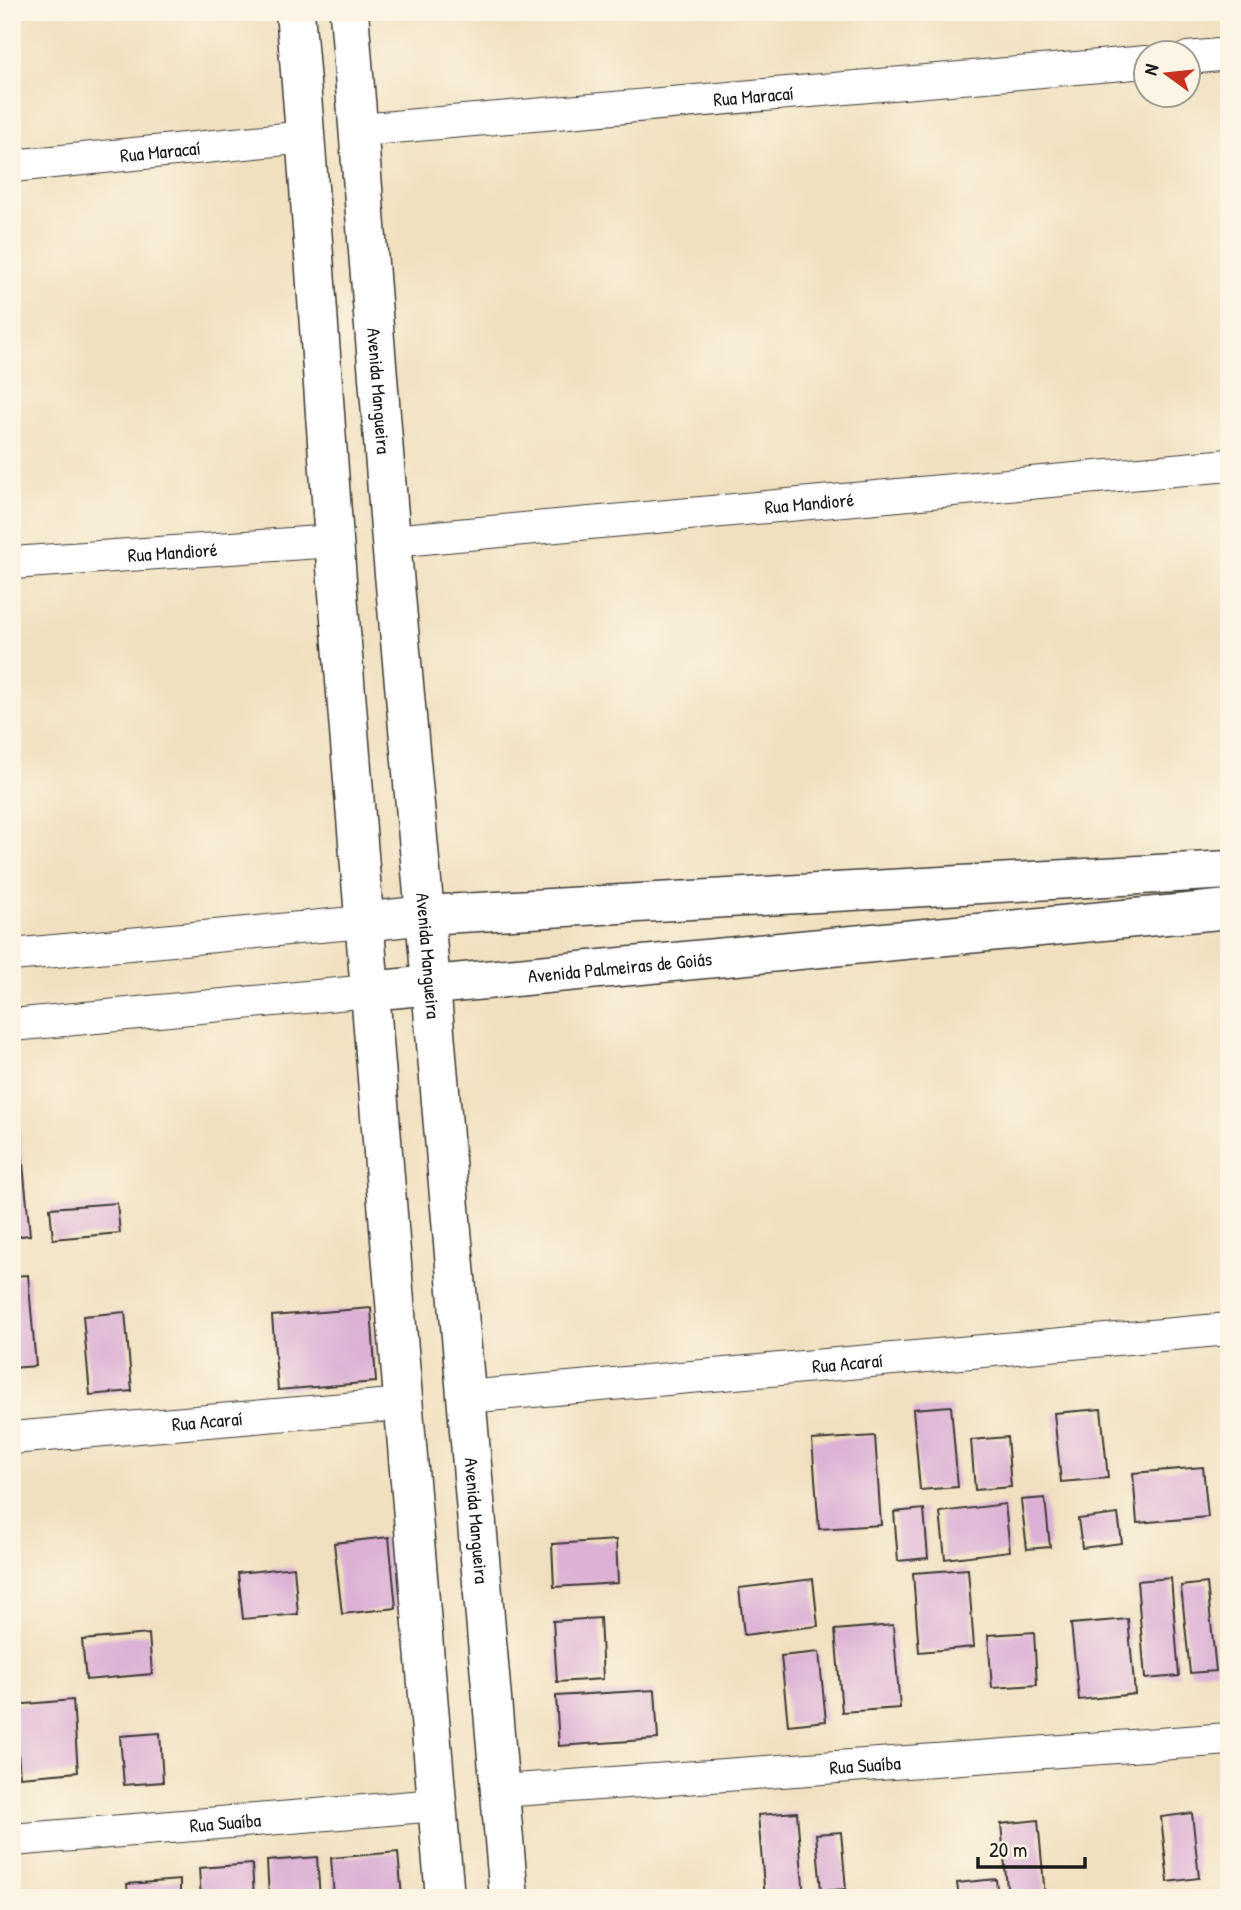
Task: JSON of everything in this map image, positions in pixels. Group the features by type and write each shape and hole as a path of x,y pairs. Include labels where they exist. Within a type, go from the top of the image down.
{"street":[{"path":"295,12 363,922 445,1898"},
{"name":"Avenida Mangueira","path":"349,12 391,541 509,1898"},
{"path":"1202,57 1229,54"},
{"name":"Rua Maracaí","path":"359,130 1132,63"},
{"name":"Rua Maracaí","path":"12,166 306,137"},
{"name":"Rua Mandioré","path":"391,541 1229,465"},
{"name":"Rua Mandioré","path":"12,562 334,541"},
{"path":"12,955 425,915 1229,870"},
{"name":"Avenida Palmeiras de Goiás","path":"12,1025 1229,909"},
{"name":"Rua Acaraí","path":"466,1397 1229,1329"},
{"name":"Rua Acaraí","path":"12,1438 403,1404"},
{"name":"Rua Suaíba","path":"500,1791 1229,1739"},
{"name":"Rua Suaíba","path":"12,1840 437,1805"}],"building":[{"path":"18,1113 30,1235 12,1237 12,1114"},
{"path":"117,1203 120,1233 53,1239 50,1208"},
{"path":"28,1275 36,1366 12,1368 12,1276"},
{"path":"371,1308 376,1382 278,1390 272,1316"},
{"path":"125,1312 132,1391 90,1395 83,1316"},
{"path":"951,1406 958,1487 920,1490 913,1409"},
{"path":"1101,1409 1108,1478 1061,1482 1054,1413"},
{"path":"875,1436 881,1525 819,1529 812,1440"},
{"path":"1007,1437 1011,1487 975,1490 971,1440"},
{"path":"1203,1467 1208,1517 1137,1523 1133,1473"},
{"path":"1045,1498 1050,1547 1027,1549 1021,1500"},
{"path":"1005,1504 1010,1551 945,1559 940,1512"},
{"path":"924,1509 928,1558 898,1561 894,1512"},
{"path":"1118,1514 1122,1543 1082,1548 1078,1519"},
{"path":"389,1537 396,1608 342,1614 334,1543"},
{"path":"616,1540 618,1583 554,1587 552,1544"},
{"path":"294,1567 298,1614 243,1619 238,1573"},
{"path":"968,1569 974,1647 919,1652 913,1573"},
{"path":"1171,1578 1179,1676 1145,1679 1137,1581"},
{"path":"813,1579 818,1626 744,1635 739,1588"},
{"path":"1207,1583 1216,1671 1190,1673 1181,1586"},
{"path":"600,1618 603,1679 557,1682 553,1621"},
{"path":"1128,1619 1135,1694 1079,1700 1071,1624"},
{"path":"893,1625 900,1708 842,1712 835,1630"},
{"path":"1223,1631 1229,1631 1229,1667 1227,1667"},
{"path":"1034,1632 1037,1685 992,1688 988,1635"},
{"path":"149,1634 152,1674 86,1680 82,1640"},
{"path":"819,1652 826,1721 788,1725 781,1656"},
{"path":"655,1690 658,1739 559,1746 556,1696"},
{"path":"73,1700 78,1772 20,1777 14,1705"},
{"path":"160,1733 163,1782 124,1785 120,1736"},
{"path":"797,1812 804,1898 765,1898 758,1815"},
{"path":"1192,1813 1199,1878 1168,1882 1161,1817"},
{"path":"1038,1820 1045,1896 1008,1898 1001,1824"},
{"path":"841,1832 846,1889 821,1891 816,1834"},
{"path":"398,1852 402,1898 334,1898 331,1858"},
{"path":"317,1857 320,1898 269,1898 267,1861"},
{"path":"252,1864 254,1898 201,1898 199,1868"},
{"path":"996,1879 998,1898 959,1898 957,1883"},
{"path":"180,1880 180,1898 128,1898 127,1884"}]}
